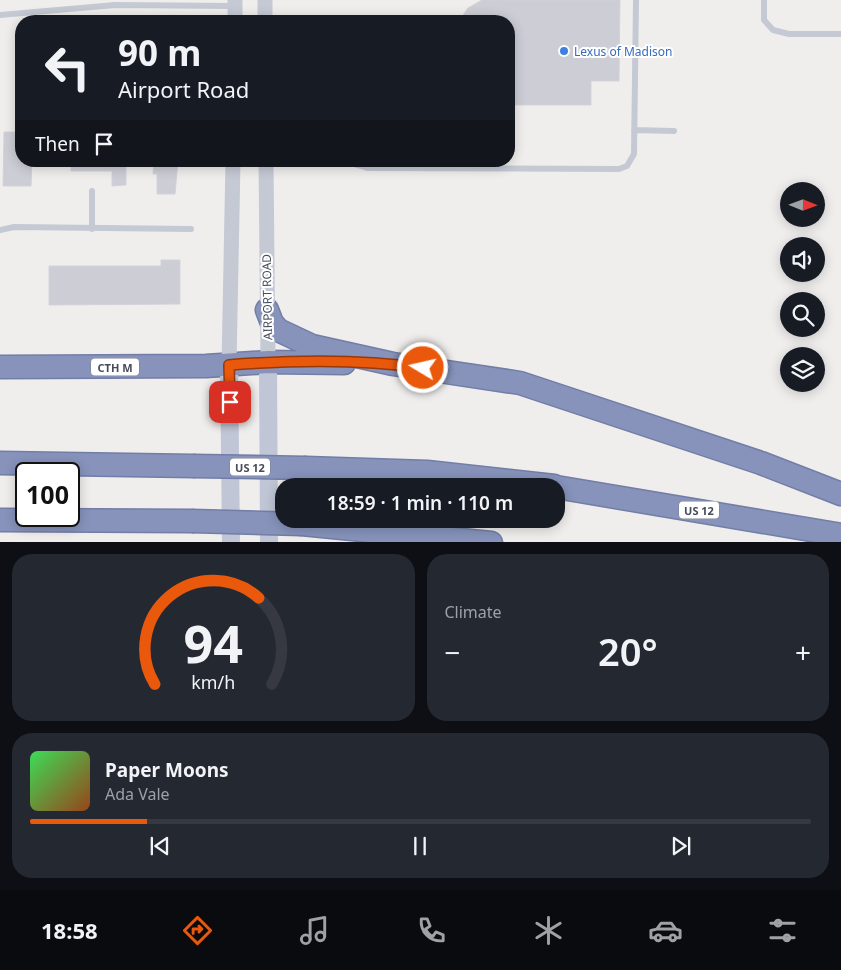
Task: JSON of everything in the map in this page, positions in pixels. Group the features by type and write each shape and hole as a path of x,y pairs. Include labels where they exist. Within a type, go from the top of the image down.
{"highway":[{"path":"267,310 272,323 278,330 312,346 393,364 520,382 761,462 841,494"},
{"path":"229,365 268,362 393,364"},
{"name":"CTH M","path":"0,367 229,365"},
{"name":"US 12","path":"0,463 306,468 427,472 482,478"},
{"name":"US 12","path":"565,488 841,535"},
{"path":"0,520 192,521 302,524 490,542"}],"main road":[{"name":"AIRPORT ROAD","path":"268,362 269,542"},
{"path":"229,365 231,542"}],"street":[{"path":"265,0 265,15"},
{"path":"229,365 232,167"},
{"name":"AIRPORT ROAD","path":"266,167 268,362"}],"lane":[{"path":"365,167 619,169 626,166 632,161 634,154 636,0"},
{"path":"764,0 764,20 773,30 789,34 841,34"},
{"path":"0,15 115,5 235,9"},
{"path":"634,130 674,131"},
{"path":"92,191 92,229"},
{"path":"0,230 14,227 191,229"}],"building":[{"name":"Lexus of Madison","path":"482,0 620,0 619,81 591,81 591,105 515,105 515,15 463,15 468,8"},
{"path":"4,132 15,132 15,167 32,167 31,186 3,186"},
{"path":"71,167 126,167 126,185 112,186 112,171 71,171"},
{"path":"154,167 177,167 175,194 157,194 157,174 153,174"},
{"path":"161,260 180,260 180,304 49,305 49,266 161,266"}],"place":[{"name":"Lexus of Madison","path":"564,51"}],"route":[{"path":"230,402 229,365 268,362 393,364 423,368"}]}
